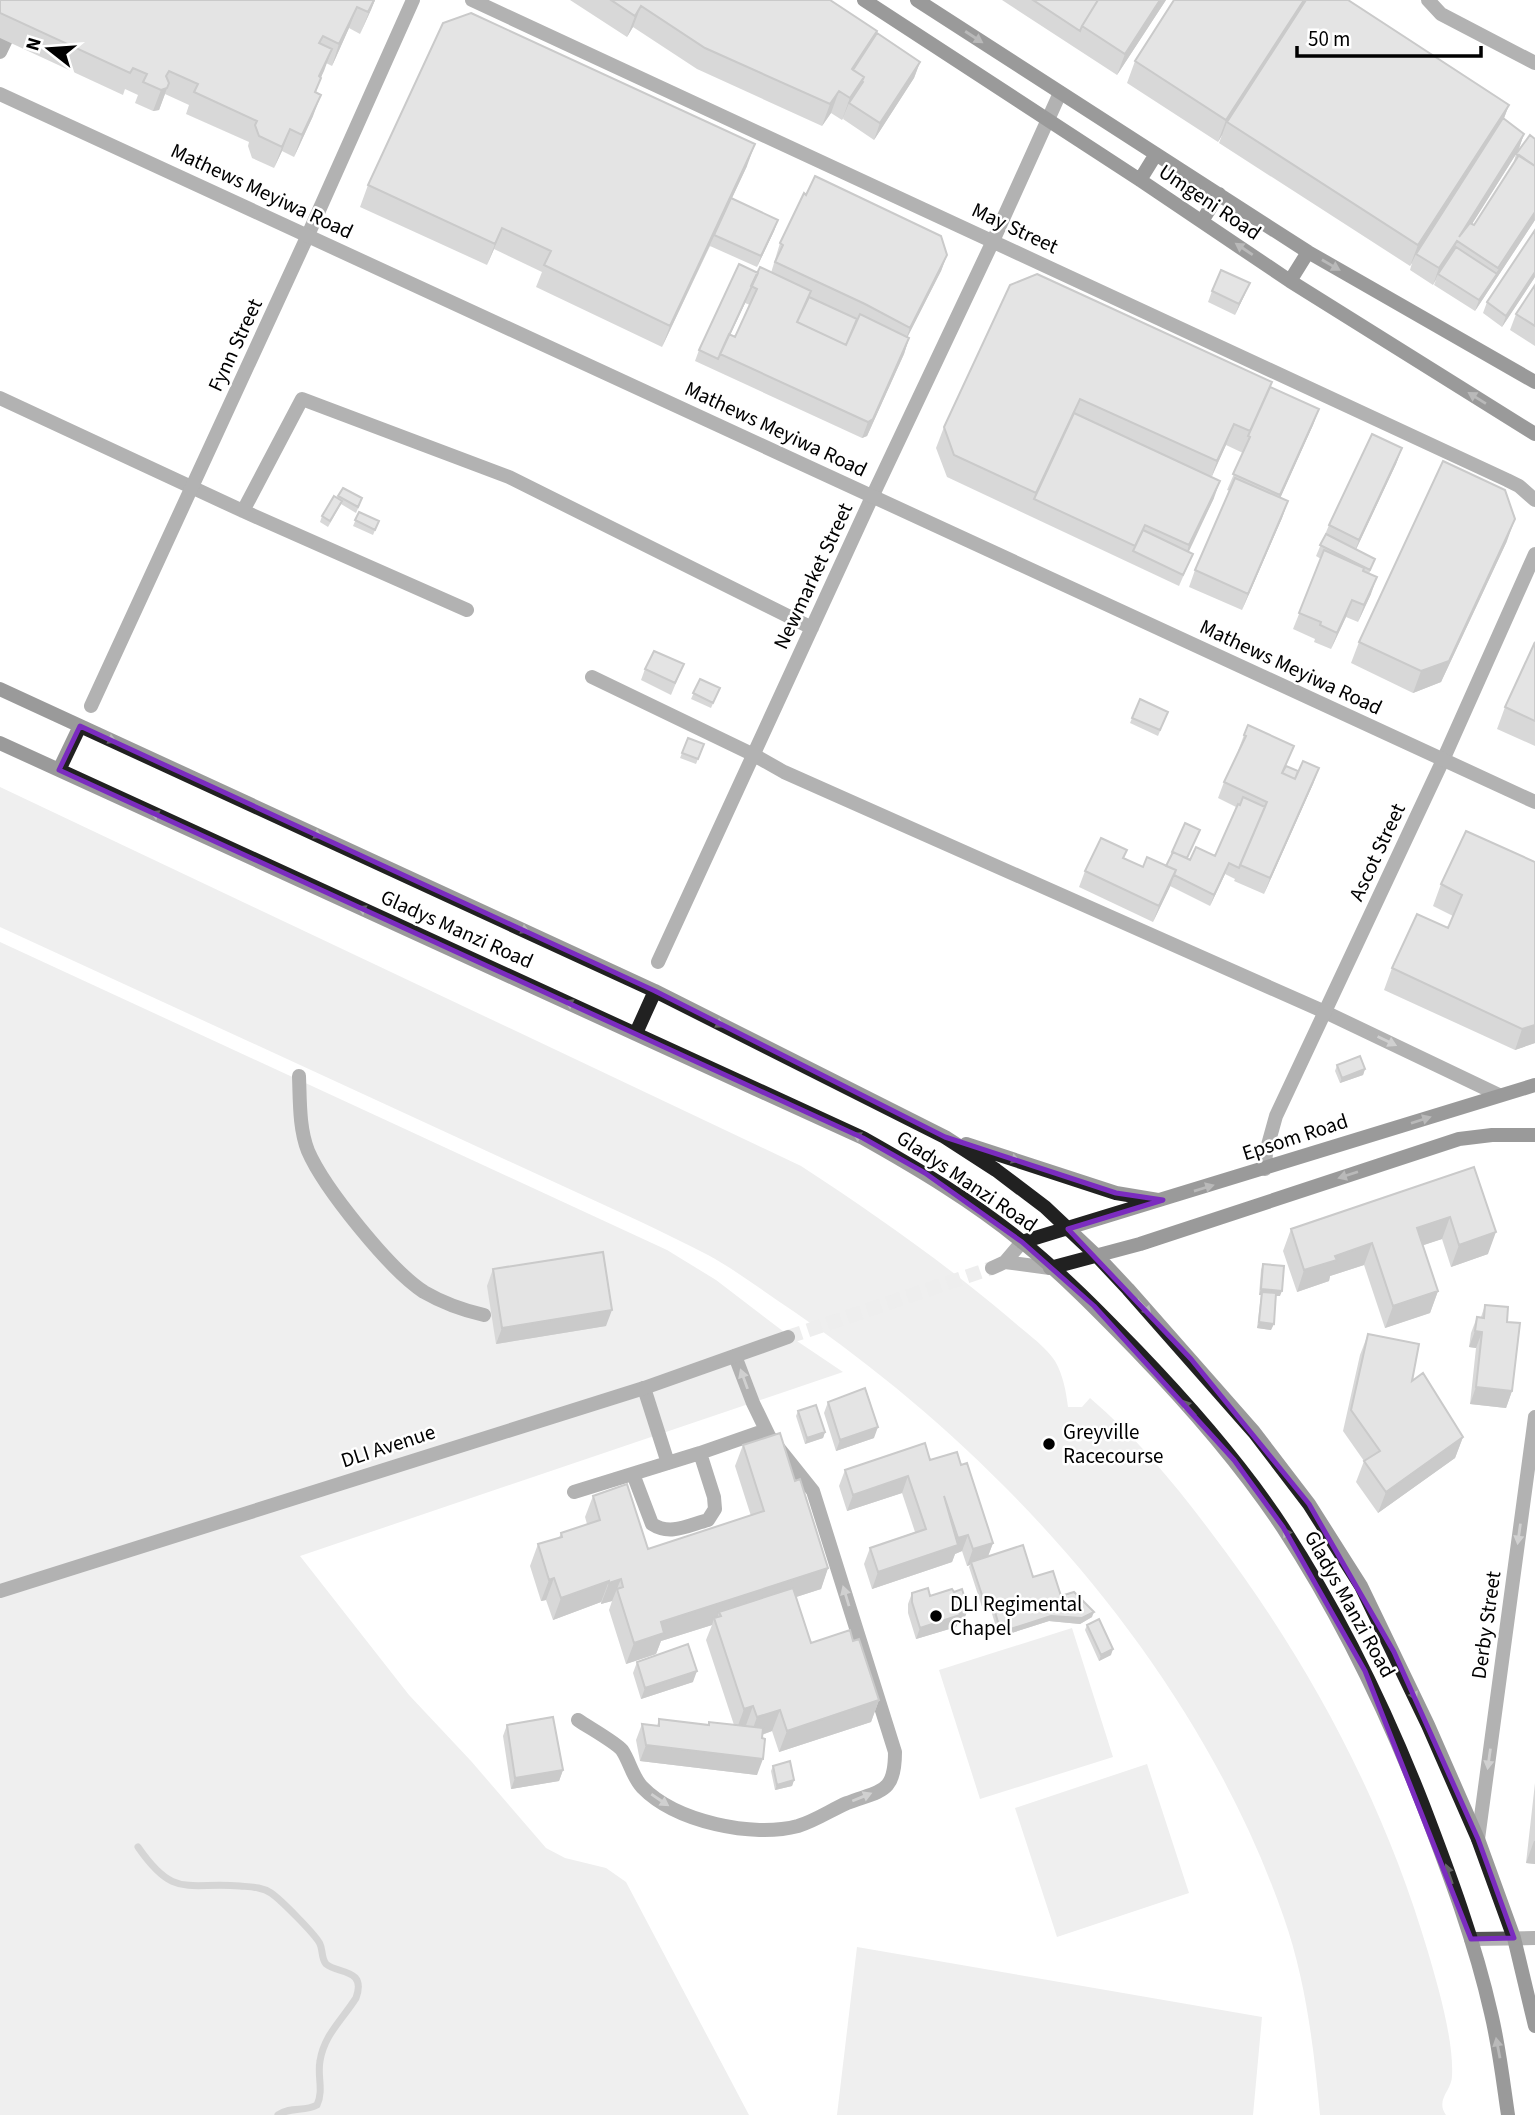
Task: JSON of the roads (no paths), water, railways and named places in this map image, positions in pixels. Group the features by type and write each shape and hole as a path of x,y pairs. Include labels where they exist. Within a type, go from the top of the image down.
{"main road":[{"name":"Umgeni Road","path":"864,0 1290,281 1535,434"},
{"name":"Umgeni Road","path":"917,0 1308,252 1535,382"},
{"path":"1140,180 1156,154"},
{"path":"1202,221 1219,194"},
{"path":"1290,281 1308,252"},
{"name":"Gladys Manzi Road","path":"0,689 655,991 945,1137 996,1170 1045,1207 1098,1256 1227,1401 1309,1504 1361,1586 1478,1839 1514,1938 1535,2026"},
{"path":"59,770 80,726"},
{"name":"Gladys Manzi Road","path":"0,743 863,1138 925,1173 1022,1242 1094,1306 1167,1383 1234,1460 1283,1527 1334,1611 1365,1671 1407,1764 1471,1939 1491,2012 1508,2115"},
{"path":"636,1033 655,991"},
{"name":"Epsom Road","path":"1022,1242 1535,1085"},
{"path":"1051,1268 1098,1256 1459,1139 1492,1135 1535,1135"},
{"path":"945,1137 1116,1193 1163,1200"}],"street":[{"path":"0,52 25,0"},
{"name":"Fynn Street","path":"91,706 308,236 412,0"},
{"name":"May Street","path":"472,0 1507,480 1535,500"},
{"path":"1428,0 1441,14 1535,63"},
{"name":"Newmarket Street","path":"658,962 1060,93"},
{"name":"Mathews Meyiwa Road","path":"0,94 1535,802"},
{"path":"0,398 243,511 467,610"},
{"path":"243,511 302,399 509,477 812,628"},
{"name":"Ascot Street","path":"1265,1169 1266,1152 1276,1116 1443,761 1535,554"},
{"path":"592,677 784,772 1325,1012 1499,1095"},
{"path":"299,1076 300,1114 307,1149 324,1181 401,1273 444,1303 484,1315"},
{"path":"1022,1242 998,1265 1051,1268"},
{"name":"DLI Avenue","path":"0,1591 644,1388 788,1337"},
{"path":"578,1720 620,1747 642,1787 665,1805 721,1825 753,1831 800,1826 826,1812 885,1788 893,1779 895,1752 813,1491 766,1430 752,1403 735,1356"},
{"path":"644,1388 668,1463"},
{"name":"Derby Street","path":"1478,1839 1535,1418"},
{"path":"574,1492 766,1430"},
{"path":"633,1474 652,1524 659,1529 668,1531 708,1520 715,1509 714,1497 700,1453"},
{"path":"1471,1939 1535,1938"}],"waterway":[{"path":"138,1847 151,1863 172,1881 193,1886 252,1887 271,1893 317,1939 326,1964 358,1981 356,1998 329,2035 322,2052 317,2105 278,2115"}],"tunnel":[{"path":"788,1337 992,1268"}],"place":[{"name":"Greyville Racecourse","path":"1049,1444"},
{"name":"DLI Regimental Chapel","path":"936,1616"}]}
